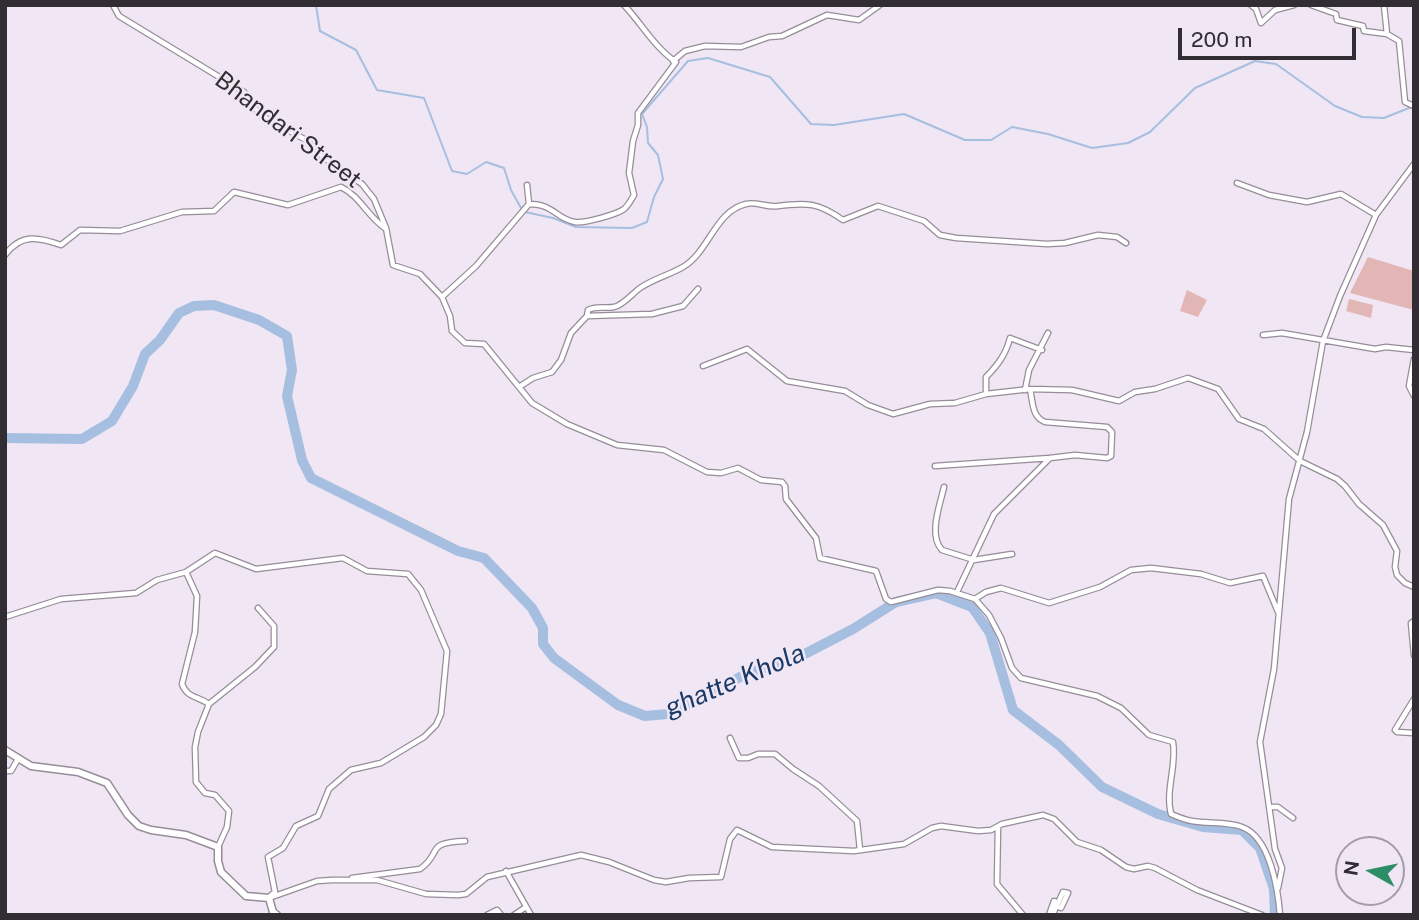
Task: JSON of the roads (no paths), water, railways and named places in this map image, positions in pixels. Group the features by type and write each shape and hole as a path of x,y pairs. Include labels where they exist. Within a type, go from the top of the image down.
{"street":[{"name":"Bhandari Street","path":"113,5 119,16 244,92 260,115 306,140 323,157 362,184 374,199 386,228 393,265 420,274 442,297 450,316 452,331 465,343 484,344 532,403 567,424 617,445 664,450 706,471 721,473 738,468 761,480 782,482 786,499 816,538 820,558 876,571 886,599 891,602 939,590 957,592 975,599"},
{"path":"529,204 551,207 565,218 578,223 625,209 634,195 629,173 638,113 676,62 657,47 624,5"},
{"path":"673,61 685,51 705,46 741,47 769,37 782,36 827,15 859,20 880,5"},
{"path":"1251,5 1256,9 1261,23 1275,10 1294,5"},
{"path":"1311,5 1336,14 1337,20 1363,26 1364,31 1387,34 1399,41 1405,102 1414,106"},
{"path":"1384,5 1387,34"},
{"path":"1278,889 1282,872 1275,849 1260,742 1274,668 1289,499 1300,461 1324,341 1340,296 1376,215 1414,164"},
{"path":"1237,183 1269,195 1307,202 1341,194 1376,215"},
{"path":"442,297 475,266 529,204 527,185"},
{"path":"5,256 12,245 37,237 61,245 80,230 120,231 182,212 214,211 234,192 288,205 341,187 352,192 376,222 386,228"},
{"path":"519,387 533,378 552,372 561,360 570,333 587,316 588,310 593,307 617,307 649,282 684,267 703,249 716,227 731,211 751,202 773,207 800,203 817,204 843,220 878,206 923,221 940,235 956,238 1047,244 1065,243 1098,234 1117,237 1126,243"},
{"path":"587,316 652,314 682,306 698,289"},
{"path":"936,466 1066,455 1110,457 1113,452 1112,432 1107,427 1045,422 1035,415 1028,390 1029,370 1042,350 1048,333"},
{"path":"1263,335 1282,333 1375,349 1386,347 1414,350"},
{"path":"986,394 986,377 996,369 1006,352 1010,338 1042,350"},
{"path":"703,366 747,349 787,381 845,391 868,405 893,414 930,404 955,403 986,394 1028,390 1072,390 1119,401 1135,392 1155,389 1188,378 1218,389 1239,419 1264,429 1300,461 1337,479 1359,504 1382,524 1397,551 1397,575 1414,587"},
{"path":"1414,359 1409,386 1414,397"},
{"path":"957,592 994,514 1050,458"},
{"path":"944,487 935,535 942,550 974,560 1012,554"},
{"path":"5,618 61,599 136,593 157,580 186,572 215,553 256,569 343,558 367,571 408,574 421,590 447,651 441,714 436,725 424,737 381,763 351,770 329,789 318,816 296,826 283,848 268,857 275,892 269,898"},
{"path":"1279,612 1263,576 1230,583 1201,574 1151,568 1131,570 1100,587 1049,603 1001,588 986,592 975,599 995,625 1016,674 1036,682 1097,695 1121,708 1149,735 1173,742 1175,755 1168,803 1171,814 1193,821 1240,826 1250,830 1263,846 1278,889 1280,915"},
{"path":"186,572 197,596 195,632 182,684 190,696 209,704"},
{"path":"258,608 274,626 274,647 255,667 209,704 197,739 194,768 199,788 205,793 215,795 229,811 227,827 218,847 218,861 221,872 246,896 269,898 317,881 345,880 377,880 426,894 458,895 466,894 480,880 581,855 608,862 654,880 666,882 689,878 718,878 723,872 730,839 737,830 772,847 847,851 904,844 932,828 953,827 978,831 1043,815 1049,817 1077,842 1101,850 1126,867 1155,868 1197,890 1262,915"},
{"path":"1414,621 1411,623 1410,633 1414,655"},
{"path":"1414,699 1395,730 1414,733"},
{"path":"730,737 739,758 775,754 819,786 856,821 860,850"},
{"path":"5,750 31,766 78,772 107,783 128,815 139,825 151,830 186,835 218,847"},
{"path":"5,771 11,771 18,759"},
{"path":"1270,807 1278,807 1293,817"},
{"path":"998,827 997,884 1023,915"},
{"path":"345,880 420,869 442,843 465,841"},
{"path":"506,872 531,915"},
{"path":"1063,892 1068,893 1061,908 1056,906 1051,915 1054,901 1058,903 1063,892"},
{"path":"269,898 273,914"},
{"path":"514,915 526,907"},
{"path":"487,915 497,910 501,915"}],"waterway":[{"path":"316,5 320,31 356,50 377,90 424,98 452,171 467,174 486,162 504,168 511,190 521,208 523,207"},
{"path":"525,212 553,218 576,227 632,228 647,222 654,197 663,179 658,155 648,143 647,127 642,114 688,61 708,58 770,77 811,124 834,125 904,114 965,140 991,140 1012,127 1048,134 1092,148 1128,143 1150,132 1195,88 1255,61 1276,64 1335,106 1362,117 1384,118 1414,108"},
{"name":"ghatte Khola","path":"5,438 82,439 112,421 133,386 145,354 160,340 179,313 194,306 214,305 259,320 287,336 292,370 287,396 302,460 311,478 458,551 484,558 532,608 543,628 543,644 554,658 618,705 645,716 668,714 748,673 795,659 853,629 896,602 936,593 972,607 990,633 1013,710 1059,745 1102,787 1158,814 1203,827 1242,830 1260,848 1274,889 1275,915"}]}
